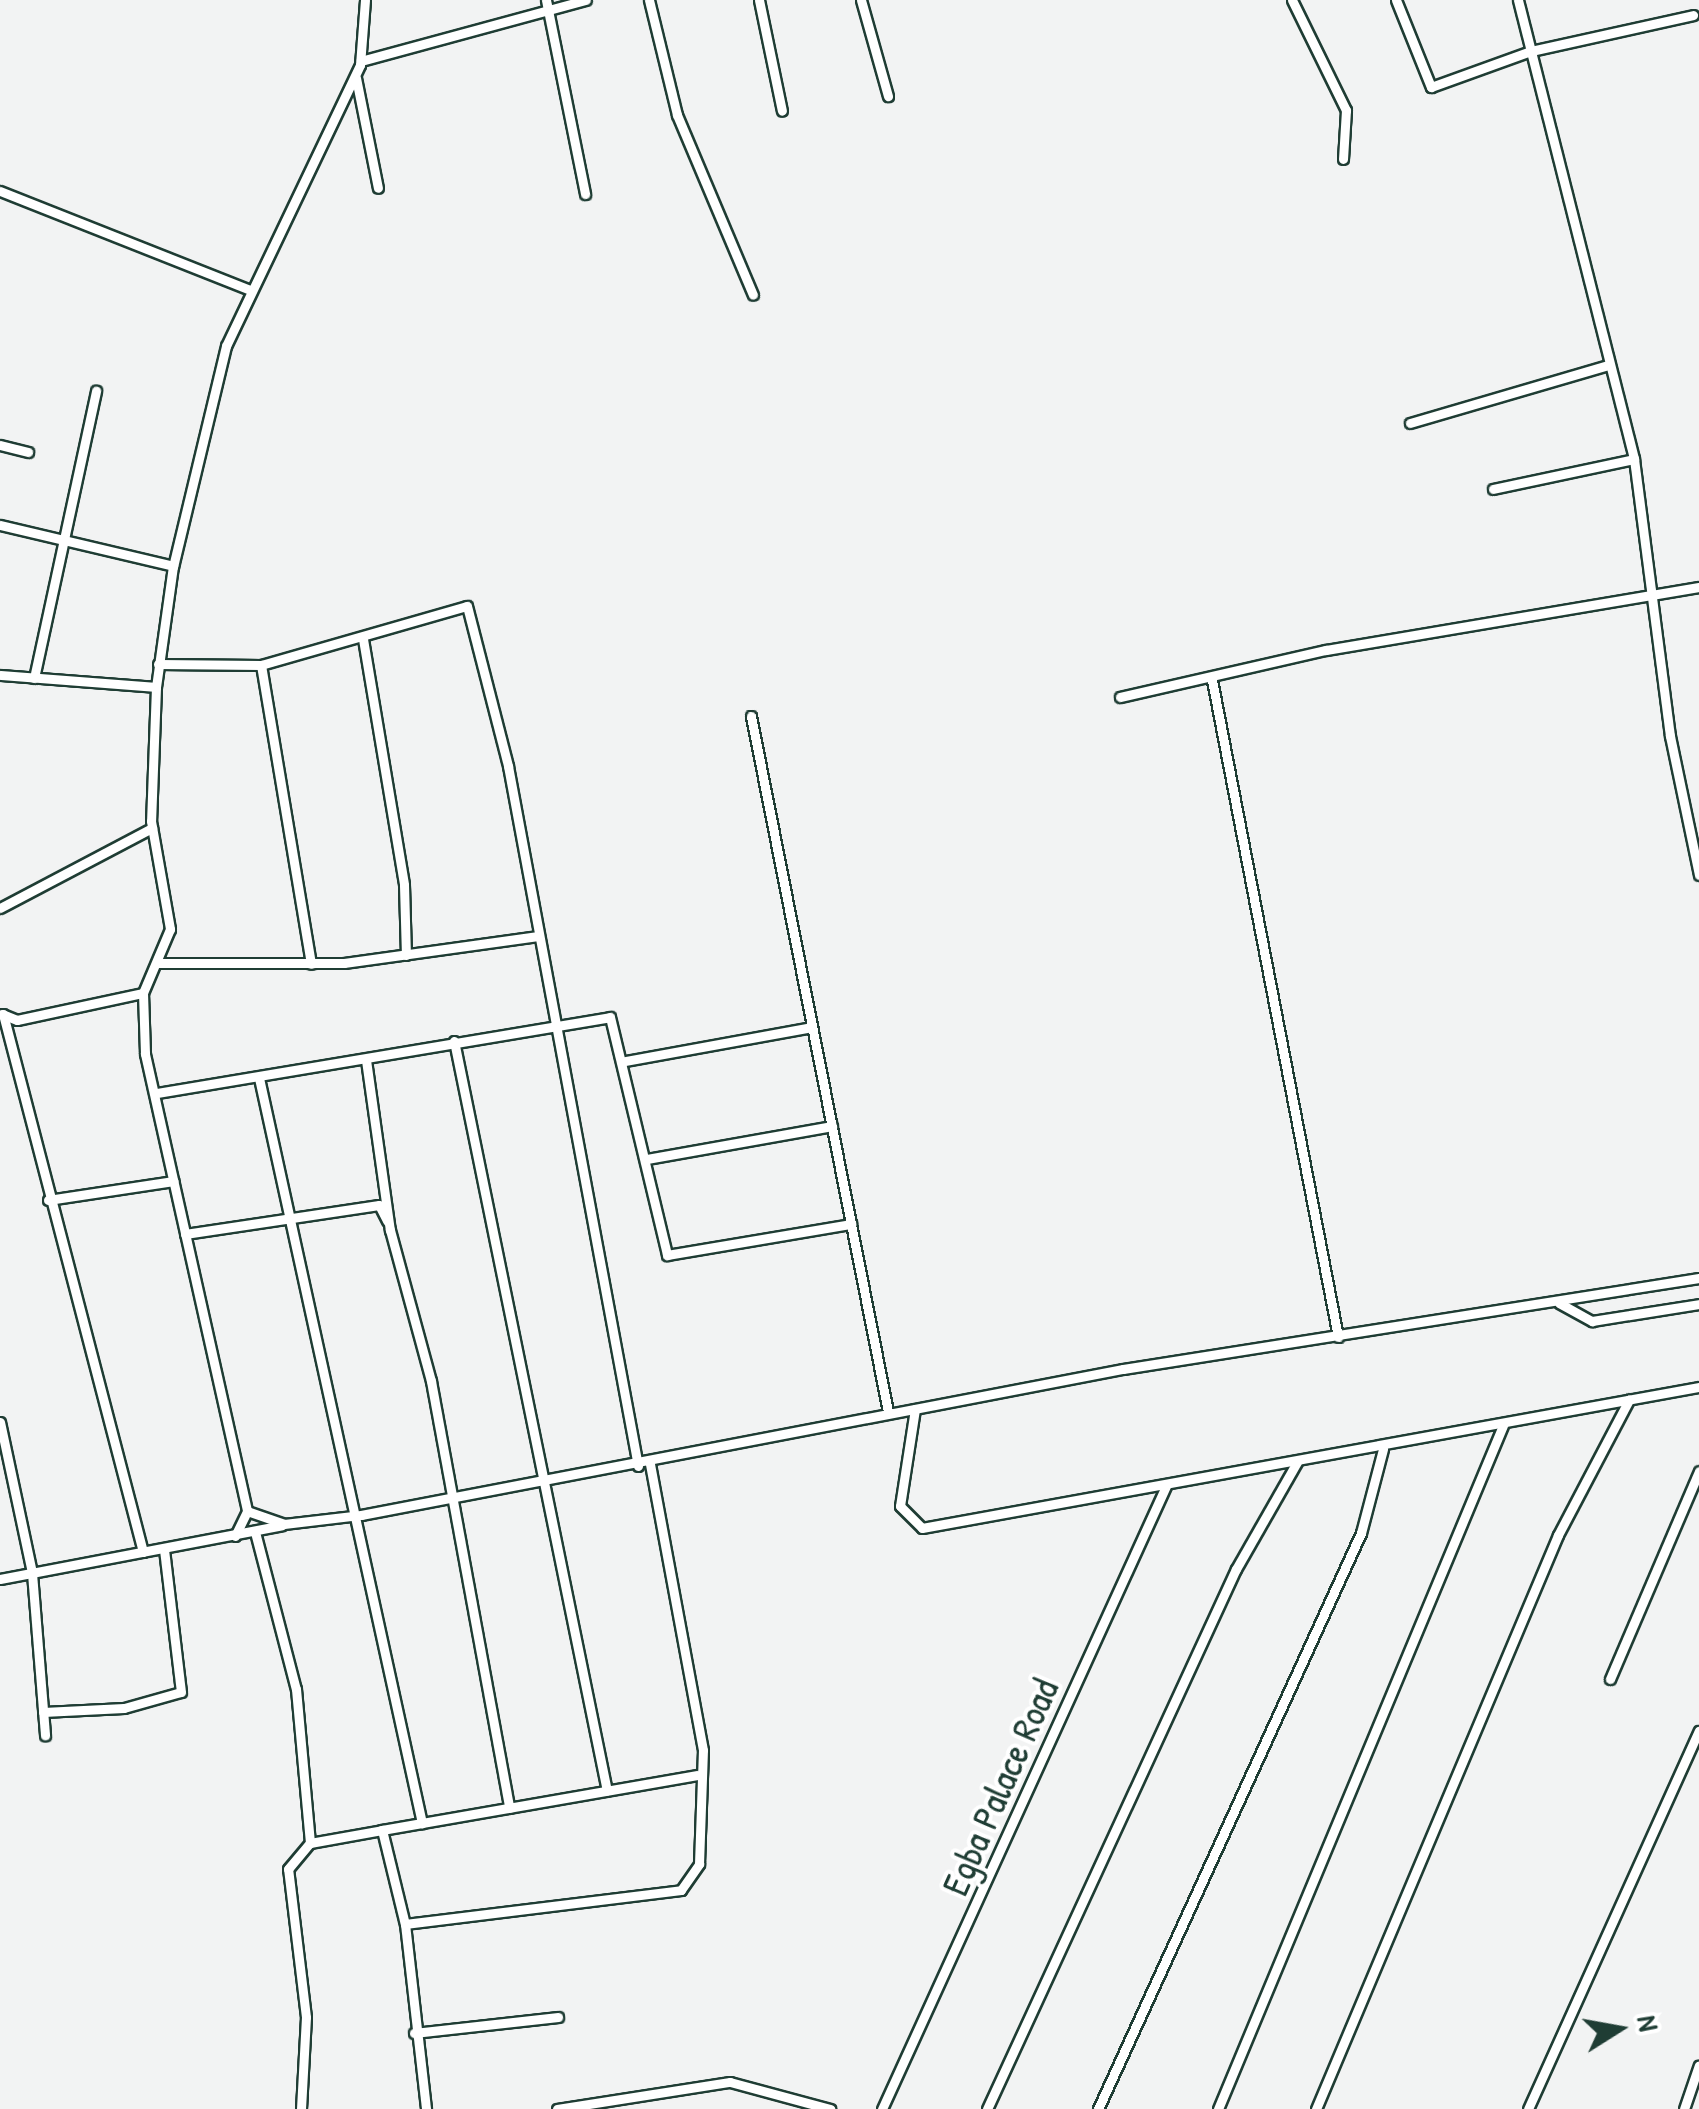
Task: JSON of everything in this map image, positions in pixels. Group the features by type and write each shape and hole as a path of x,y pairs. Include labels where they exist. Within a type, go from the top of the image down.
{"street":[{"path":"235,1536 247,1510 174,1181 143,993 170,928 152,828 156,686 173,566 226,346 356,76 361,61 365,0"},
{"path":"546,0 586,194"},
{"path":"361,61 586,0"},
{"path":"649,0 677,115 752,295"},
{"path":"760,0 782,111"},
{"path":"861,0 888,96"},
{"path":"1292,0 1346,110 1342,159"},
{"path":"1396,0 1428,86 1531,51 1697,17"},
{"path":"1518,0 1634,459 1651,597 1699,875"},
{"path":"356,76 378,188"},
{"path":"0,191 250,290"},
{"path":"1410,423 1608,366"},
{"path":"34,678 96,391"},
{"path":"0,445 28,452"},
{"path":"1492,488 1634,459"},
{"path":"0,525 173,566"},
{"path":"1120,697 1212,680 1326,650 1699,587"},
{"path":"158,664 261,665 363,639 466,606 538,936 550,1026 638,1466"},
{"path":"363,639 404,885 406,955"},
{"path":"261,665 311,964"},
{"path":"0,675 156,686"},
{"path":"1212,680 1338,1336"},
{"path":"751,716 888,1412"},
{"path":"0,908 152,828"},
{"path":"158,963 311,964 538,936"},
{"path":"2,1013 17,1020 143,993"},
{"path":"2,1013 143,1552"},
{"path":"157,1093 610,1018 625,1060 667,1255 851,1224"},
{"path":"625,1060 812,1027"},
{"path":"454,1042 550,1480 607,1791"},
{"path":"366,1060 390,1230 431,1381 509,1808"},
{"path":"259,1078 361,1515 422,1823"},
{"path":"646,1159 832,1126"},
{"path":"48,1200 174,1181"},
{"path":"185,1234 292,1224 379,1205 422,1362"},
{"path":"0,1579 284,1524 361,1515 450,1496 638,1466 888,1412 1699,1278"},
{"path":"1558,1302 1592,1321 1699,1304"},
{"path":"916,1408 900,1506 922,1528 1384,1448 1699,1386"},
{"path":"1316,2109 1558,1536 1629,1400"},
{"path":"0,1422 32,1573 45,1735"},
{"path":"1218,2109 1504,1423"},
{"path":"1098,2109 1361,1534 1384,1448"},
{"path":"988,2109 1236,1569 1297,1462"},
{"path":"405,1924 681,1890 698,1864 697,1775 702,1750 650,1463"},
{"path":"1610,1679 1699,1471"},
{"name":"Egba Palace Road","path":"882,2109 1166,1486"},
{"path":"247,1510 284,1524"},
{"path":"256,1532 296,1689 310,1843"},
{"path":"43,1712 157,1704 180,1692 164,1549"},
{"path":"1528,2109 1699,1731"},
{"path":"301,2109 306,2016 288,1869 310,1843 697,1775"},
{"path":"382,1830 405,1924 414,2033 426,2109"},
{"path":"414,2033 558,2018"},
{"path":"1684,2109 1699,2064"},
{"path":"557,2109 730,2082 830,2109"}]}
